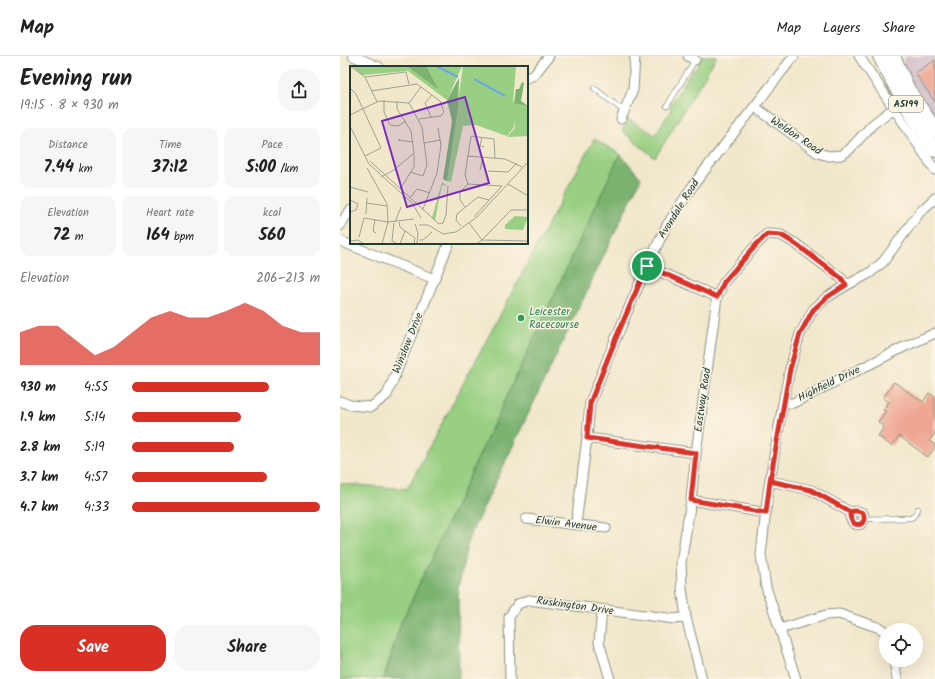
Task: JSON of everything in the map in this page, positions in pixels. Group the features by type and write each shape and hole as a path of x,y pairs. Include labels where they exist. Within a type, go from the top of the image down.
{"main road":[{"name":"A5199","path":"880,56 911,115 935,150"},
{"name":"A5199","path":"893,56 908,90 935,130"}],"street":[{"path":"354,56 377,66"},
{"path":"528,78 534,75 548,56"},
{"path":"623,116 634,90 635,56"},
{"name":"Avondale Road","path":"576,524 590,403 647,266 667,225 694,184 794,56"},
{"path":"859,56 935,170"},
{"name":"Weldon Road","path":"755,107 818,153 829,156 841,155 849,150 873,124 894,108"},
{"path":"783,403 790,369 800,334 813,310 826,298 846,285 870,273 883,262 920,212 935,198"},
{"path":"340,226 350,211"},
{"name":"Eastway Road","path":"702,679 686,616 682,588 682,563 717,297 724,282 767,234 781,235 796,244 841,278 846,285"},
{"path":"340,241 434,279"},
{"name":"Winslow Drive","path":"340,400 350,405 371,407 387,395 450,244"},
{"path":"647,266 717,297"},
{"name":"Highfield Drive","path":"796,679 766,587 761,555 770,481 783,403 793,403 897,350 935,334"},
{"path":"587,438 696,453"},
{"path":"770,481 811,490 850,512 854,511 863,513 865,518"},
{"path":"691,500 766,513"},
{"name":"Elwin Avenue","path":"526,519 606,528"},
{"name":"Ruskington Drive","path":"510,679 509,617 518,604 529,600 675,619 686,616"},
{"path":"602,610 599,642 610,679"},
{"path":"780,629 826,615 839,614 879,628"},
{"path":"895,667 897,679"}],"lane":[{"path":"668,106 692,58"},
{"path":"594,88 623,116"},
{"path":"865,518 911,518 918,509"}],"shaded area":[{"path":"906,56 935,56 935,123 903,69 903,60"}],"green space":[{"path":"703,56 717,56 655,158 622,131 628,119 655,135 670,113 671,104 693,70 697,68"},
{"name":"Leicester Racecourse","path":"594,139 620,154 401,623 383,679 340,679 340,483 407,489"},
{"path":"620,154 641,178 468,540 458,590 459,679 384,679 401,623"}],"building":[{"path":"935,60 935,102 915,73"},
{"path":"894,382 923,402 929,393 935,397 935,433 929,441 935,445 935,447 928,457 899,436 892,446 878,436 884,427 878,422 886,411 883,410 889,402 883,398"}],"place":[{"name":"Leicester Racecourse","path":"521,318"}],"route":[{"path":"647,266 590,403 587,438 696,453 691,500 766,513 770,481 811,490 850,512 857,511 863,513 865,518 862,524 855,524 850,519 850,512 811,490 770,481 783,403 790,369 800,334 813,310 826,298 846,285 841,278 796,244 781,235 767,234 724,282 717,297 647,266"}]}
